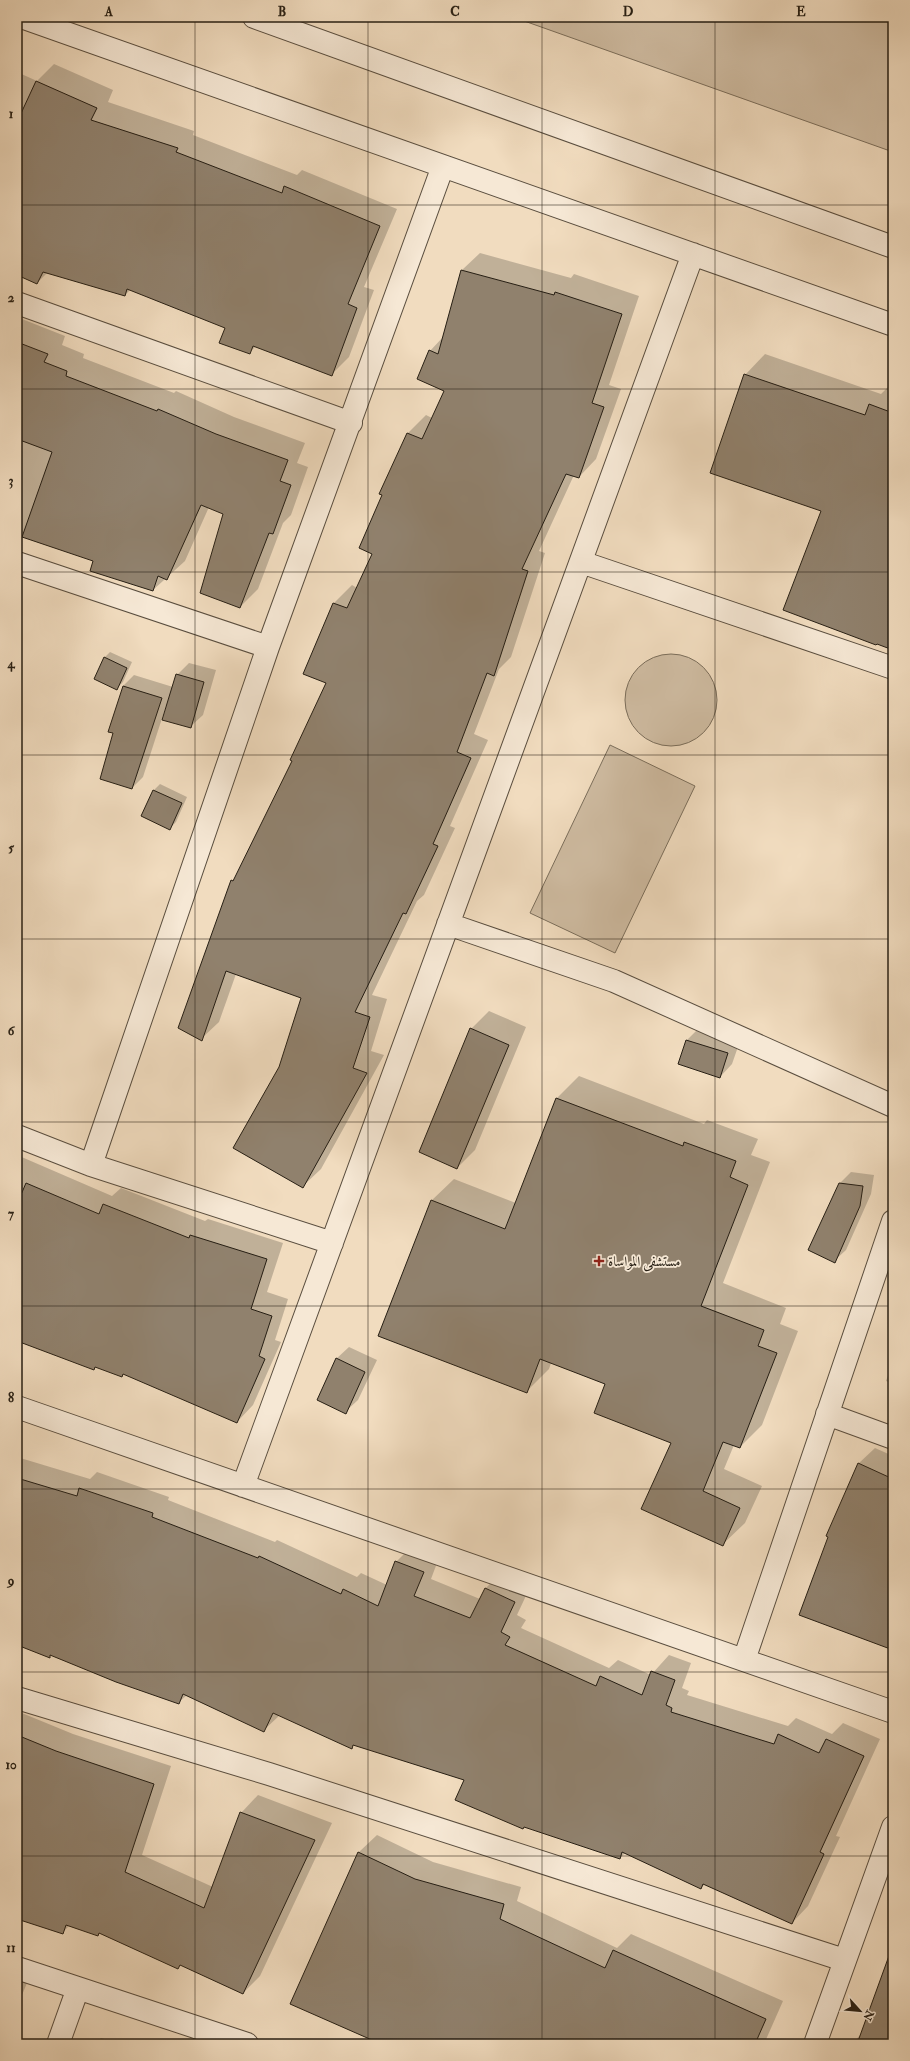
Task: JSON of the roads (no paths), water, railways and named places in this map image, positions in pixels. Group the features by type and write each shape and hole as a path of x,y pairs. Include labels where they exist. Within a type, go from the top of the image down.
{"street":[{"path":"22,17 893,325"},
{"path":"254,17 893,247"},
{"path":"91,1165 268,647 351,423 443,166"},
{"path":"243,1486 693,254"},
{"path":"17,303 351,423"},
{"path":"581,562 893,668"},
{"path":"17,563 268,647"},
{"path":"448,924 614,981 893,1106"},
{"path":"17,1136 91,1165 332,1242"},
{"path":"744,1660 893,1221"},
{"path":"17,1407 893,1712"},
{"path":"827,1414 893,1438"},
{"path":"17,1698 269,1774 844,1960"},
{"path":"815,2044 893,1827"},
{"path":"17,1968 247,2044"},
{"path":"58,2044 78,1988"}],"place":[{"name":"مستشفى المواساة","path":"599,1261"}]}
